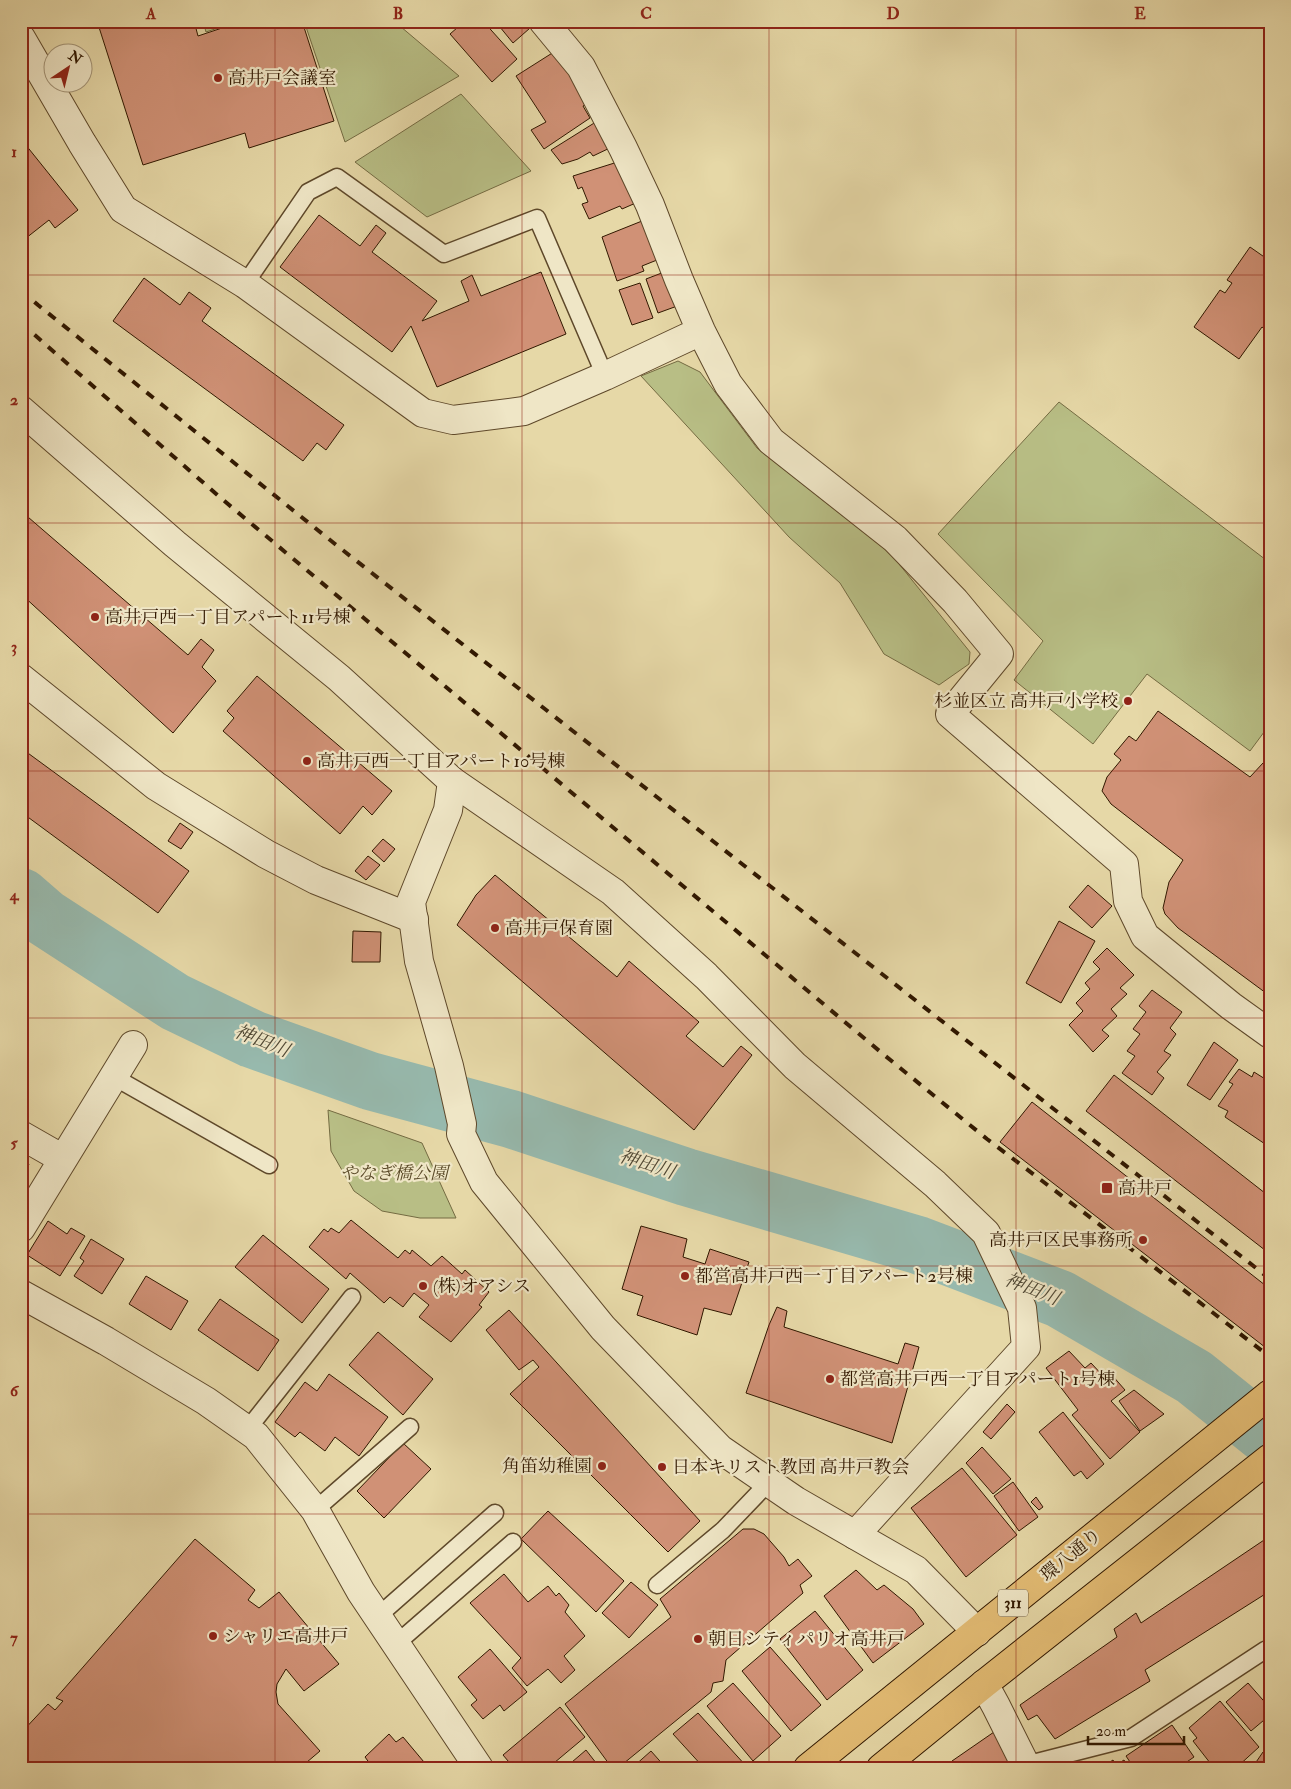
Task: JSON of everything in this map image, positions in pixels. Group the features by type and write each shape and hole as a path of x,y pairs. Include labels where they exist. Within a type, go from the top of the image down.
{"main road":[{"name":"環八通り","path":"808,1768 1268,1395"},
{"name":"311","path":"881,1768 984,1684 1263,1464"}],"street":[{"path":"543,21 581,67 623,148 650,205 701,331 728,384 770,441 895,539 955,602 999,654 950,714 1124,864 1128,901 1145,936 1231,1006 1270,1034"},
{"path":"21,38 123,209 244,284 423,413 453,420 524,411 701,331"},
{"path":"21,410 175,544 339,678 452,781 613,892 706,976 795,1066 935,1184 986,1233 1022,1308 1026,1347 855,1535"},
{"path":"21,678 156,786 266,854 316,880 414,919"},
{"path":"452,781 448,810 411,902 419,961 449,1066 450,1078 462,1124 461,1134 484,1182 603,1328 720,1448 796,1501 916,1570 977,1632"},
{"path":"21,1228 133,1045"},
{"path":"21,1134 64,1159"},
{"path":"21,1294 106,1341 206,1401 256,1436 315,1510 360,1592 479,1768"},
{"path":"984,1684 1026,1767"}],"lane":[{"path":"244,284 308,192 338,177 444,254 537,218 605,376"},
{"path":"114,1076 268,1165"},
{"path":"247,1430 352,1297"},
{"path":"315,1510 410,1427"},
{"path":"657,1585 723,1530 768,1482"},
{"path":"377,1617 495,1513"},
{"path":"396,1644 513,1542"},
{"path":"1026,1767 1131,1738 1265,1650 1270,1654"}],"green space":[{"path":"203,21 239,21 206,32"},
{"path":"304,21 394,21 459,76 345,142"},
{"path":"461,94 531,171 427,217 355,162"},
{"path":"678,361 700,372 757,448 891,554 970,652 969,664 939,685 884,654 840,583 789,537 641,376"},
{"path":"1059,402 1270,563 1270,724 1250,751 1147,674 1093,744 1014,680 1043,641 938,534"},
{"name":"やなぎ橋公園","path":"328,1110 422,1143 456,1218 420,1218 382,1211 354,1191 331,1151"}],"building":[{"name":"高井戸会議室","path":"97,21 194,21 198,36 243,21 302,21 334,121 249,148 245,133 143,165"},
{"path":"465,21 483,21 517,59 492,82 450,34"},
{"path":"495,21 538,21 513,43"},
{"path":"557,50 587,104 583,106 590,118 544,149 531,130 546,122 516,76"},
{"path":"599,120 614,146 593,156 590,152 578,159 562,164 551,150"},
{"path":"21,139 78,210 55,228 49,220 21,242"},
{"path":"624,160 638,202 622,209 620,206 589,219 582,204 588,202 582,187 578,189 573,176"},
{"path":"319,215 360,246 376,225 386,233 372,252 437,301 422,321 469,301 461,281 472,275 481,296 541,272 566,334 437,387 411,326 392,352 280,267"},
{"path":"642,221 657,260 642,266 644,271 617,281 602,237"},
{"path":"1250,247 1270,261 1270,324 1266,330 1262,327 1239,359 1194,327 1220,290 1225,293 1232,283 1227,280"},
{"path":"667,271 680,305 658,313 646,279"},
{"path":"144,278 180,305 189,292 211,308 202,321 344,425 326,450 317,443 303,461 113,321"},
{"path":"640,283 653,318 632,325 619,290"},
{"name":"高井戸西一丁目アパート11号棟","path":"21,511 188,655 201,639 214,650 202,667 216,681 173,733 21,594"},
{"name":"高井戸西一丁目アパート10号棟","path":"257,676 392,791 372,815 363,806 340,834 223,731 234,718 227,711"},
{"path":"1158,711 1250,777 1263,763 1270,768 1270,996 1178,928 1165,914 1163,908 1169,882 1183,860 1111,804 1102,791 1107,777 1121,760 1114,754 1129,736 1136,741"},
{"path":"21,748 189,871 158,913 21,812"},
{"path":"180,823 193,832 181,849 168,841"},
{"path":"383,839 395,849 384,862 372,851"},
{"path":"368,856 380,865 366,880 355,871"},
{"path":"495,875 617,977 629,961 699,1022 686,1036 723,1067 741,1046 752,1055 694,1130 457,925 476,895"},
{"path":"1088,885 1112,906 1092,928 1069,907"},
{"path":"1059,921 1095,941 1061,1003 1026,983"},
{"path":"353,931 381,932 380,962 352,962"},
{"path":"1107,948 1134,975 1120,988 1127,994 1111,1009 1117,1016 1102,1030 1109,1036 1093,1052 1069,1025 1083,1011 1076,1003 1090,989 1085,983 1100,969 1093,962"},
{"path":"1152,990 1182,1012 1170,1028 1176,1034 1164,1051 1171,1055 1157,1072 1164,1078 1152,1095 1122,1073 1135,1056 1127,1051 1140,1034 1133,1029 1146,1012 1139,1006"},
{"path":"1214,1042 1238,1060 1210,1100 1187,1085"},
{"path":"1239,1069 1252,1077 1254,1072 1270,1082 1270,1144 1268,1146 1225,1117 1228,1111 1218,1106 1233,1084 1229,1082"},
{"path":"1114,1075 1270,1197 1270,1254 1086,1111"},
{"path":"1032,1102 1270,1289 1270,1351 1000,1142"},
{"path":"21,1159 29,1164 21,1182"},
{"name":"(株)オアシス","path":"351,1220 398,1258 405,1250 410,1254 412,1250 431,1266 442,1256 462,1274 465,1270 489,1292 479,1305 482,1307 451,1342 419,1317 429,1305 414,1293 403,1307 390,1297 384,1303 350,1273 346,1279 309,1247 324,1229 328,1232 331,1228 339,1233"},
{"path":"48,1221 67,1234 71,1228 85,1236 60,1276 27,1255"},
{"name":"都営高井戸西一丁目アパート2号棟","path":"641,1226 687,1239 683,1257 705,1264 710,1249 749,1262 731,1315 704,1308 697,1335 637,1315 643,1296 622,1289"},
{"path":"263,1235 329,1289 302,1323 235,1267"},
{"path":"91,1239 124,1259 102,1294 74,1276 84,1261 80,1258"},
{"path":"146,1276 188,1301 171,1330 129,1304"},
{"path":"220,1299 279,1340 258,1371 198,1330"},
{"name":"都営高井戸西一丁目アパート1号棟","path":"777,1307 787,1311 784,1327 898,1364 905,1343 919,1347 892,1443 746,1393"},
{"path":"509,1310 700,1521 668,1552 510,1394 539,1367 533,1360 519,1370 486,1330"},
{"path":"378,1332 433,1379 403,1415 349,1365"},
{"path":"1069,1351 1085,1368 1091,1363 1106,1379 1111,1374 1125,1390 1111,1401 1140,1432 1110,1459 1072,1415 1078,1410 1046,1368"},
{"path":"329,1374 388,1417 359,1456 335,1437 325,1451 300,1432 295,1437 275,1422 305,1382 317,1391"},
{"path":"1134,1390 1164,1414 1140,1431 1119,1401"},
{"path":"1007,1404 1015,1412 991,1439 983,1432"},
{"path":"1063,1412 1104,1464 1087,1479 1081,1471 1074,1476 1039,1432"},
{"path":"403,1443 431,1469 384,1518 357,1491"},
{"path":"982,1447 1011,1479 993,1494 966,1463"},
{"path":"962,1468 1017,1535 966,1577 911,1508"},
{"path":"1013,1482 1038,1517 1019,1531 994,1496"},
{"path":"1036,1497 1043,1507 1039,1510 1031,1502"},
{"path":"548,1511 624,1581 596,1612 521,1539"},
{"name":"朝日シティパリオ高井戸","path":"743,1529 754,1529 764,1534 784,1557 789,1566 798,1559 812,1576 800,1585 803,1593 726,1660 723,1681 713,1683 711,1692 618,1768 612,1768 565,1704 671,1617 660,1599"},
{"path":"1270,1536 1270,1591 1145,1670 1150,1681 1055,1739 1037,1715 1028,1720 1020,1705 1117,1637 1114,1629 1136,1613 1141,1623"},
{"name":"シャリエ高井戸","path":"195,1539 255,1590 248,1600 259,1608 279,1592 339,1664 304,1691 286,1669 277,1684 278,1704 320,1751 300,1768 21,1768 21,1733 48,1704 55,1710 63,1701 56,1698"},
{"path":"856,1570 877,1590 884,1585 913,1609 924,1624 873,1663 824,1596"},
{"path":"504,1574 528,1602 548,1586 556,1596 559,1593 569,1605 565,1612 585,1636 564,1656 575,1670 561,1683 548,1669 527,1686 512,1668 521,1658 470,1603"},
{"path":"631,1582 658,1605 629,1638 602,1613"},
{"path":"815,1611 863,1670 827,1700 780,1639"},
{"path":"770,1647 821,1705 791,1731 742,1671"},
{"path":"490,1649 527,1692 504,1711 500,1705 483,1719 471,1705 477,1700 458,1677"},
{"path":"733,1683 781,1736 753,1761 707,1706"},
{"path":"1248,1683 1270,1708 1270,1715 1251,1731 1226,1702"},
{"path":"1220,1701 1259,1747 1236,1768 1214,1768 1193,1741 1197,1738 1189,1728"},
{"path":"560,1707 585,1737 548,1768 514,1768 503,1755"},
{"path":"698,1713 747,1767 704,1768 673,1734"},
{"path":"1270,1724 1270,1737 1263,1730"},
{"path":"1172,1725 1194,1757 1178,1768 1134,1768 1126,1756"},
{"path":"994,1732 1011,1768 957,1768 952,1761"},
{"path":"389,1734 396,1742 403,1737 429,1768 373,1768 365,1757"},
{"path":"586,1750 600,1768 565,1768"},
{"path":"651,1751 666,1768 633,1768 633,1767"},
{"path":"1263,1752 1270,1756 1270,1768 1252,1768"},
{"path":"1113,1760 1116,1765 1124,1760 1129,1768 1106,1768 1104,1766"}],"waterway":[{"name":"神田川","path":"21,897 44,917 175,1002 252,1039 370,1081 511,1119 686,1177 918,1245 1060,1299 1194,1377 1270,1438"}],"railway":[{"path":"21,290 335,544 1270,1279"},
{"path":"21,323 222,499 883,1054 987,1139 1270,1357"}],"place":[{"name":"高井戸会議室","path":"218,78"},
{"name":"高井戸西一丁目アパート11号棟","path":"95,617"},
{"name":"杉並区立 高井戸小学校","path":"1128,701"},
{"name":"高井戸西一丁目アパート10号棟","path":"307,761"},
{"name":"高井戸保育園","path":"495,928"},
{"name":"高井戸","path":"1107,1188"},
{"name":"高井戸区民事務所","path":"1143,1240"},
{"name":"都営高井戸西一丁目アパート2号棟","path":"685,1276"},
{"name":"(株)オアシス","path":"423,1286"},
{"name":"都営高井戸西一丁目アパート1号棟","path":"830,1379"},
{"name":"角笛幼稚園","path":"602,1466"},
{"name":"日本キリスト教団 高井戸教会","path":"662,1467"},
{"name":"シャリエ高井戸","path":"213,1636"},
{"name":"朝日シティパリオ高井戸","path":"698,1639"}]}
